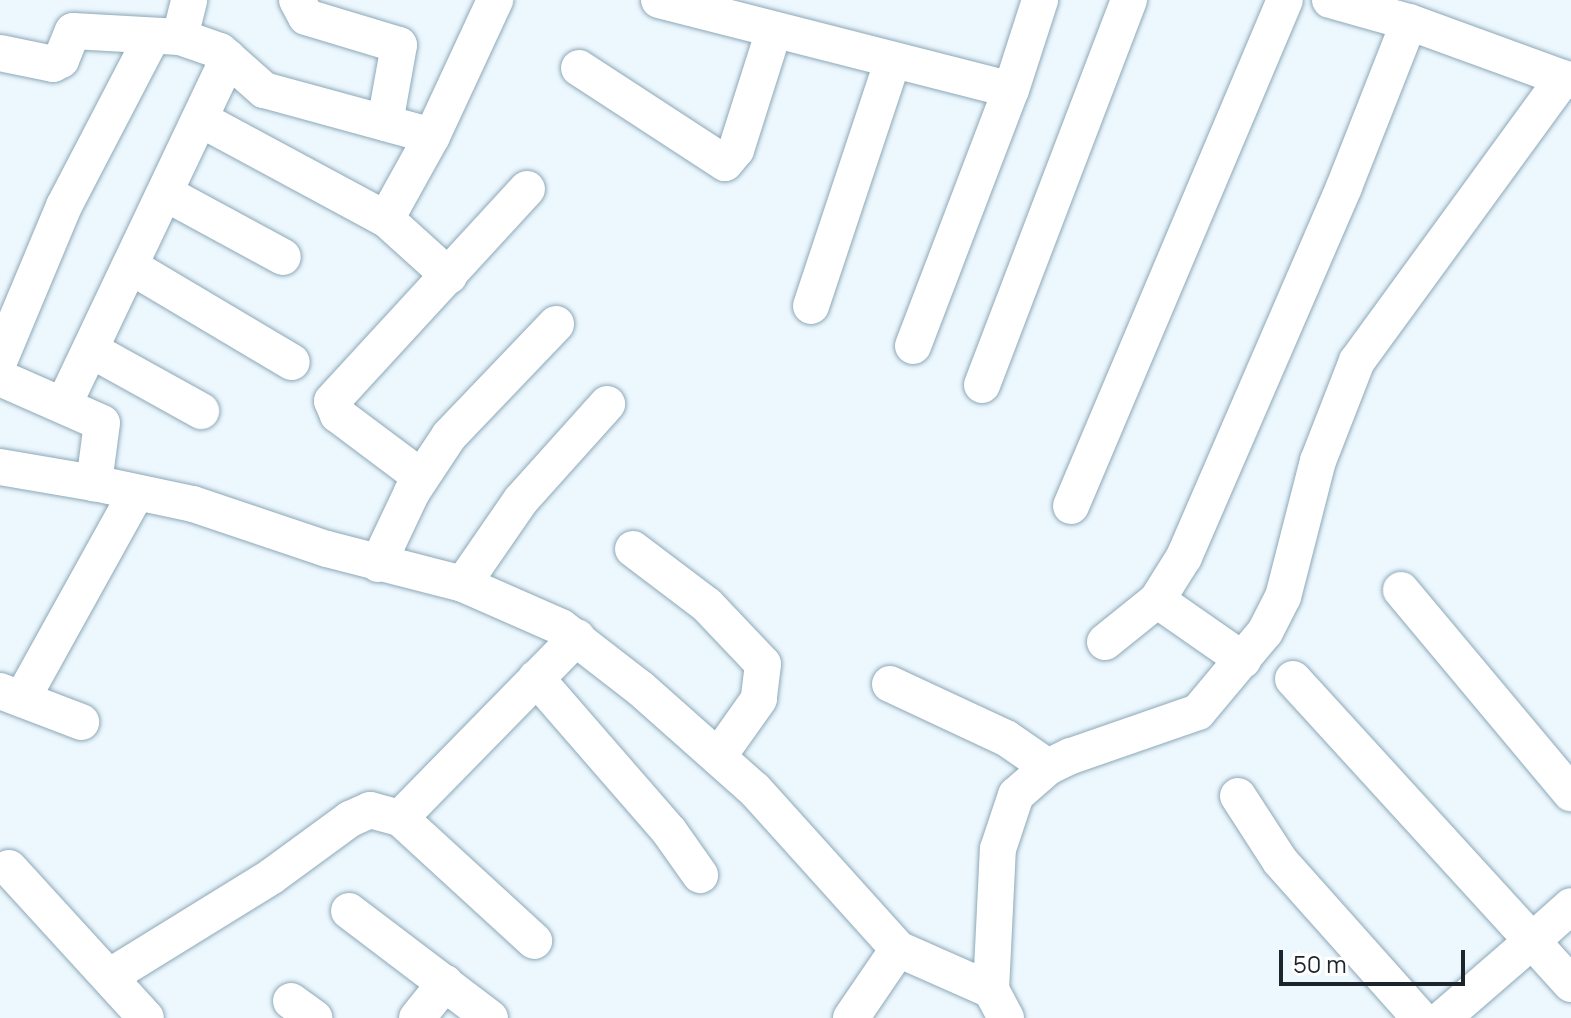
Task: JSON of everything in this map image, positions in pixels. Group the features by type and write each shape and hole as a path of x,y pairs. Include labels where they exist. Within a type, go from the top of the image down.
{"street":[{"path":"0,359 64,206 189,0"},
{"path":"297,0 306,17 399,45 385,123"},
{"path":"386,219 432,136 495,0"},
{"path":"659,0 1011,90"},
{"path":"913,346 1011,90 1040,0"},
{"path":"982,385 1129,0"},
{"path":"1071,506 1285,0"},
{"path":"0,467 193,504 378,564 463,584 556,625 755,790 898,949 998,1004 998,849 1016,795 1059,761 1198,712 1243,660 1283,597 1318,461 1357,361 1567,80 1426,18 1339,1"},
{"path":"1105,642 1157,600 1184,557 1426,18"},
{"path":"579,68 725,163 736,150 774,30"},
{"path":"0,53 53,64 61,60 73,31 166,38 228,58 264,90 432,136"},
{"path":"64,404 228,58"},
{"path":"811,306 893,60"},
{"path":"200,119 386,219 449,276"},
{"path":"421,477 338,415 332,401 527,189"},
{"path":"165,193 283,257"},
{"path":"130,266 292,362"},
{"path":"378,564 421,477 449,436 556,324"},
{"path":"91,350 201,411"},
{"path":"0,378 98,418 105,427 94,483"},
{"path":"463,584 521,500 607,404"},
{"path":"81,722 11,695 136,493"},
{"path":"633,549 707,605 763,664 759,699 718,757"},
{"path":"1401,590 1571,793"},
{"path":"1157,600 1243,660"},
{"path":"400,818 536,678 556,625"},
{"path":"536,678 669,831 700,875"},
{"path":"1293,679 1571,984"},
{"path":"890,684 1059,761"},
{"path":"1238,796 1280,861 1420,1018"},
{"path":"112,975 272,876 350,819 370,810 400,818 534,941"},
{"path":"9,868 112,975 146,1018"},
{"path":"1443,1018 1571,906"},
{"path":"349,911 490,1018"},
{"path":"851,1018 898,949"},
{"path":"417,1018 445,983"}]}
